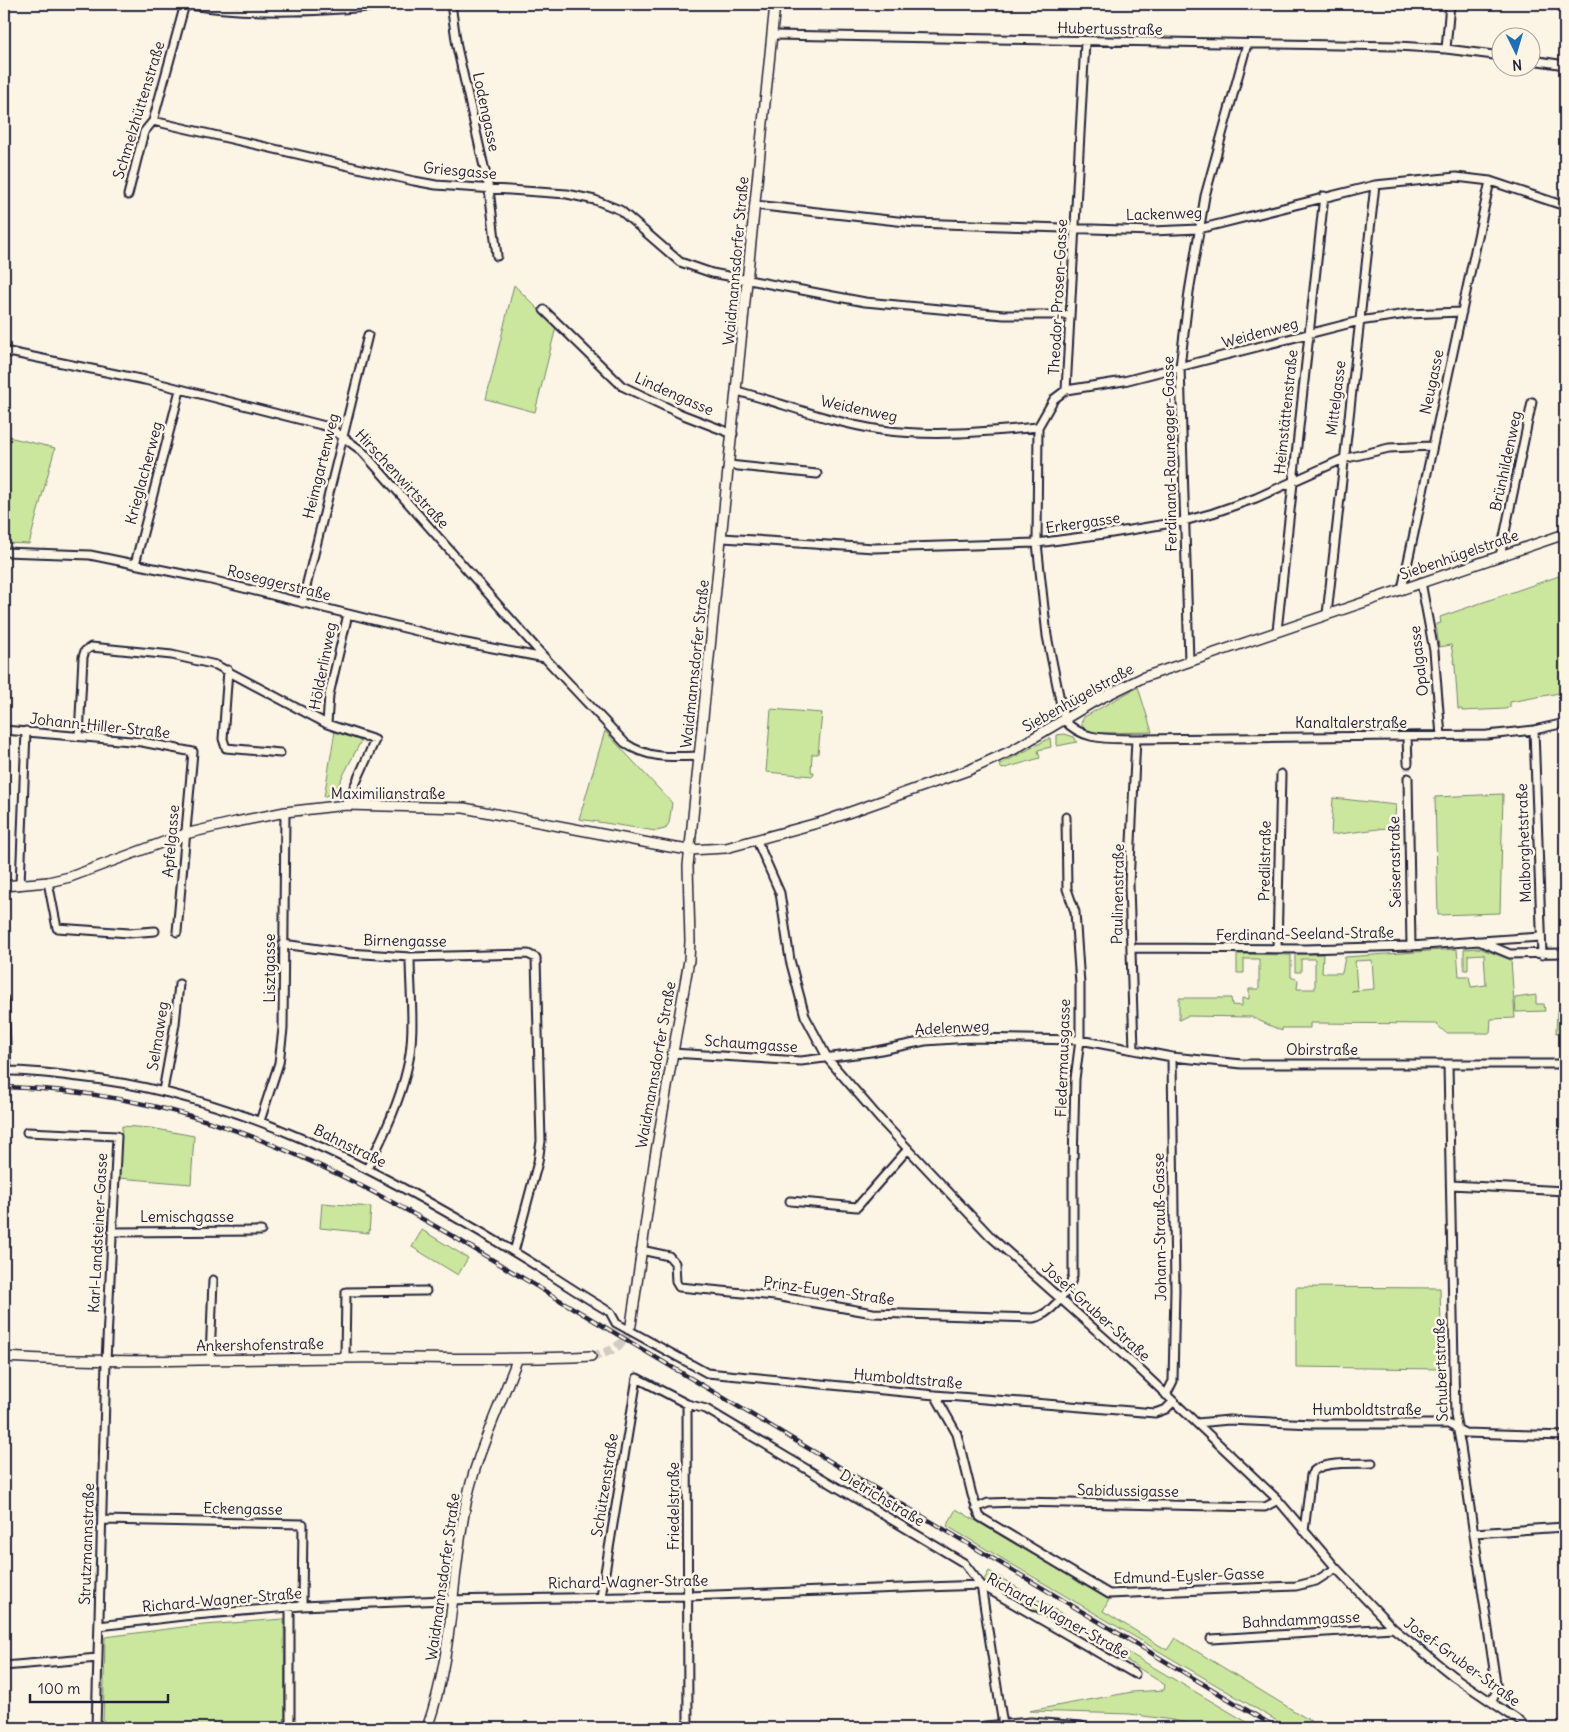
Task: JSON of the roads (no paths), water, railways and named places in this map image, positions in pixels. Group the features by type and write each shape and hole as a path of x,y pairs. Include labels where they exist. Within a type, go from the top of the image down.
{"main road":[{"path":"986,1728 1003,1725 1053,1725 1081,1728"}],"street":[{"path":"184,4 238,10 294,12 402,4"},
{"name":"Schmelzhüttenstraße","path":"128,195 144,132 153,121 184,4"},
{"name":"Lodengasse","path":"451,4 457,47 489,189 497,256"},
{"name":"Waidmannsdorfer Straße","path":"630,1325 690,941 689,850 723,538 775,4"},
{"path":"1446,49 1450,4"},
{"name":"Hubertusstraße","path":"773,35 1446,49 1492,55"},
{"name":"Theodor-Prosen-Gasse","path":"1064,720 1047,636 1038,542 1038,427 1054,399 1066,390 1085,42"},
{"name":"Ferdinand-Raunegger-Gasse","path":"1189,660 1180,367 1199,229 1212,168 1247,44"},
{"path":"1542,62 1565,65"},
{"name":"Griesgasse","path":"153,121 414,181 489,189 567,194 594,200 620,210 680,262 712,273 873,303 1004,315 1070,315"},
{"name":"Lackenweg","path":"755,205 915,223 1152,231 1199,229 1324,196 1375,185 1456,177 1490,181 1565,206"},
{"name":"Neugasse","path":"1402,589 1490,181"},
{"name":"Mittelgasse","path":"1327,614 1342,459 1375,185"},
{"name":"Heimstättenstraße","path":"1277,631 1324,196"},
{"name":"Lindengasse","path":"544,310 622,386 672,410 733,434"},
{"name":"Weidenweg","path":"1066,390 1124,381 1359,321 1407,314 1462,312"},
{"name":"Heimgartenweg","path":"302,603 368,335"},
{"name":"Hirschenwirtstraße","path":"4,351 180,390 329,427 343,435 362,451 546,658 625,742 636,751 650,756 699,756"},
{"name":"Krieglacherweg","path":"135,564 180,390"},
{"name":"Weidenweg","path":"737,391 836,421 882,430 962,433 1038,427"},
{"name":"Brünhildenweg","path":"1500,556 1532,402"},
{"name":"Erkergasse","path":"723,538 874,548 1038,542 1184,521 1256,498 1342,459 1388,448 1432,446"},
{"path":"729,466 817,474"},
{"name":"Siebenhügelstraße","path":"689,850 726,848 757,841 825,820 969,770 1013,750 1095,701 1136,681 1189,660 1565,534"},
{"name":"Roseggerstraße","path":"4,552 81,554 135,564 207,579 461,642 546,658"},
{"name":"Opalgasse","path":"1421,582 1434,651 1441,736"},
{"name":"Hölderlinweg","path":"327,724 329,695 348,614"},
{"path":"79,736 83,657 85,651 91,647 172,655 228,670 327,724 375,740 346,805"},
{"path":"228,670 223,738 226,748 280,753"},
{"name":"Kanaltalerstraße","path":"1064,720 1071,728 1090,737 1136,739 1487,735 1534,730 1565,723"},
{"name":"Johann-Hiller-Straße","path":"4,730 142,742 193,752"},
{"name":"Malborghetstraße","path":"1534,730 1542,955"},
{"path":"20,885 26,731"},
{"path":"1407,737 1408,763"},
{"name":"Paulinenstraße","path":"1134,1050 1129,884 1136,739"},
{"name":"Apfelgasse","path":"177,932 193,752"},
{"name":"Predilstraße","path":"1277,949 1281,774"},
{"name":"Seiserastraße","path":"1408,778 1411,946"},
{"name":"Maximilianstraße","path":"4,886 48,882 93,870 185,834 285,812 346,805 418,805 484,811 689,850"},
{"name":"Lisztgasse","path":"260,1121 282,1051 285,812"},
{"name":"Fledermausgasse","path":"1060,1298 1073,1276 1073,1158 1076,1079 1080,1040 1080,984 1075,912 1067,890 1066,817"},
{"name":"Josef-Gruber-Straße","path":"757,841 780,893 790,960 799,998 814,1035 828,1059 908,1149 991,1237 1197,1423 1278,1500 1336,1568 1393,1628 1453,1676 1492,1701 1525,1728"},
{"path":"48,882 57,928 129,933 155,931"},
{"name":"Ferdinand-Seeland-Straße","path":"1130,948 1277,949 1411,946 1540,937"},
{"name":"Ferdinand-Seeland-Straße","path":"1479,941 1510,954 1542,955 1565,953"},
{"name":"Birnengasse","path":"283,944 348,953 410,957 528,954 533,955 538,961 541,1141 538,1162 514,1252"},
{"path":"368,1169 391,1120 408,1067 410,957"},
{"name":"Selmaweg","path":"163,1091 175,1024 179,984"},
{"path":"4,999 6,1071"},
{"name":"Adelenweg","path":"828,1059 944,1038 1080,1040"},
{"name":"Obirstraße","path":"1080,1040 1172,1057 1242,1064 1565,1064"},
{"name":"Schaumgasse","path":"672,1052 801,1061 828,1059"},
{"name":"Johann-Strauß-Gasse","path":"1166,1395 1174,1380 1175,1290 1172,1057"},
{"name":"Schubertstraße","path":"1448,1065 1454,1401 1497,1690 1492,1701"},
{"name":"Bahnstraße","path":"6,1071 100,1079 163,1091 260,1121 313,1142 368,1169 514,1252 610,1312 616,1323 644,1341"},
{"name":"Karl-Landsteiner-Gasse","path":"26,1132 117,1136 106,1361"},
{"path":"790,1201 857,1207 908,1149"},
{"path":"1451,1185 1565,1191"},
{"name":"Lemischgasse","path":"112,1232 262,1231"},
{"name":"Prinz-Eugen-Straße","path":"641,1250 669,1256 675,1263 676,1282 679,1286 775,1296 873,1313 1033,1318 1045,1314 1060,1298"},
{"path":"210,1360 213,1280"},
{"path":"345,1358 346,1292 426,1291"},
{"name":"Humboldtstraße","path":"644,1341 672,1353 707,1373 935,1395 1155,1413 1166,1410 1173,1402"},
{"path":"517,1360 591,1356"},
{"name":"Ankershofenstraße","path":"4,1357 106,1361 438,1357 517,1360"},
{"name":"Waidmannsdorfer Straße","path":"426,1728 442,1682 464,1513 477,1459 517,1360"},
{"name":"Strutzmannstraße","path":"96,1728 106,1361"},
{"name":"Dietrichstraße","path":"637,1378 687,1404 706,1409 964,1563 981,1586 1003,1725"},
{"name":"Schützenstraße","path":"601,1596 637,1378"},
{"name":"Edmund-Eysler-Gasse","path":"935,1395 957,1434 980,1517 988,1524 1109,1594 1296,1586 1316,1581 1336,1568"},
{"name":"Friedelstraße","path":"687,1404 687,1728"},
{"name":"Humboldtstraße","path":"1197,1423 1229,1420 1312,1424 1448,1424 1465,1433 1565,1436"},
{"path":"1304,1531 1311,1475 1315,1468 1372,1463"},
{"name":"Sabidussigasse","path":"976,1508 988,1503 1018,1502 1264,1507 1278,1500"},
{"name":"Eckengasse","path":"102,1520 303,1524 302,1606"},
{"path":"1474,1533 1565,1527"},
{"name":"Richard-Wagner-Straße","path":"99,1626 290,1606 453,1599 687,1596 981,1586 1135,1674"},
{"path":"290,1606 290,1728"},
{"name":"Bahndammgasse","path":"1211,1640 1393,1628"},
{"path":"4,1666 98,1658"}],"tunnel":[{"path":"1408,763 1408,778"},
{"path":"591,1356 605,1353 617,1347 629,1332 631,1325"}],"railway":[{"path":"4,1087 66,1091 126,1100 183,1114 239,1132 293,1153 347,1178 454,1237 1277,1728"}]}
